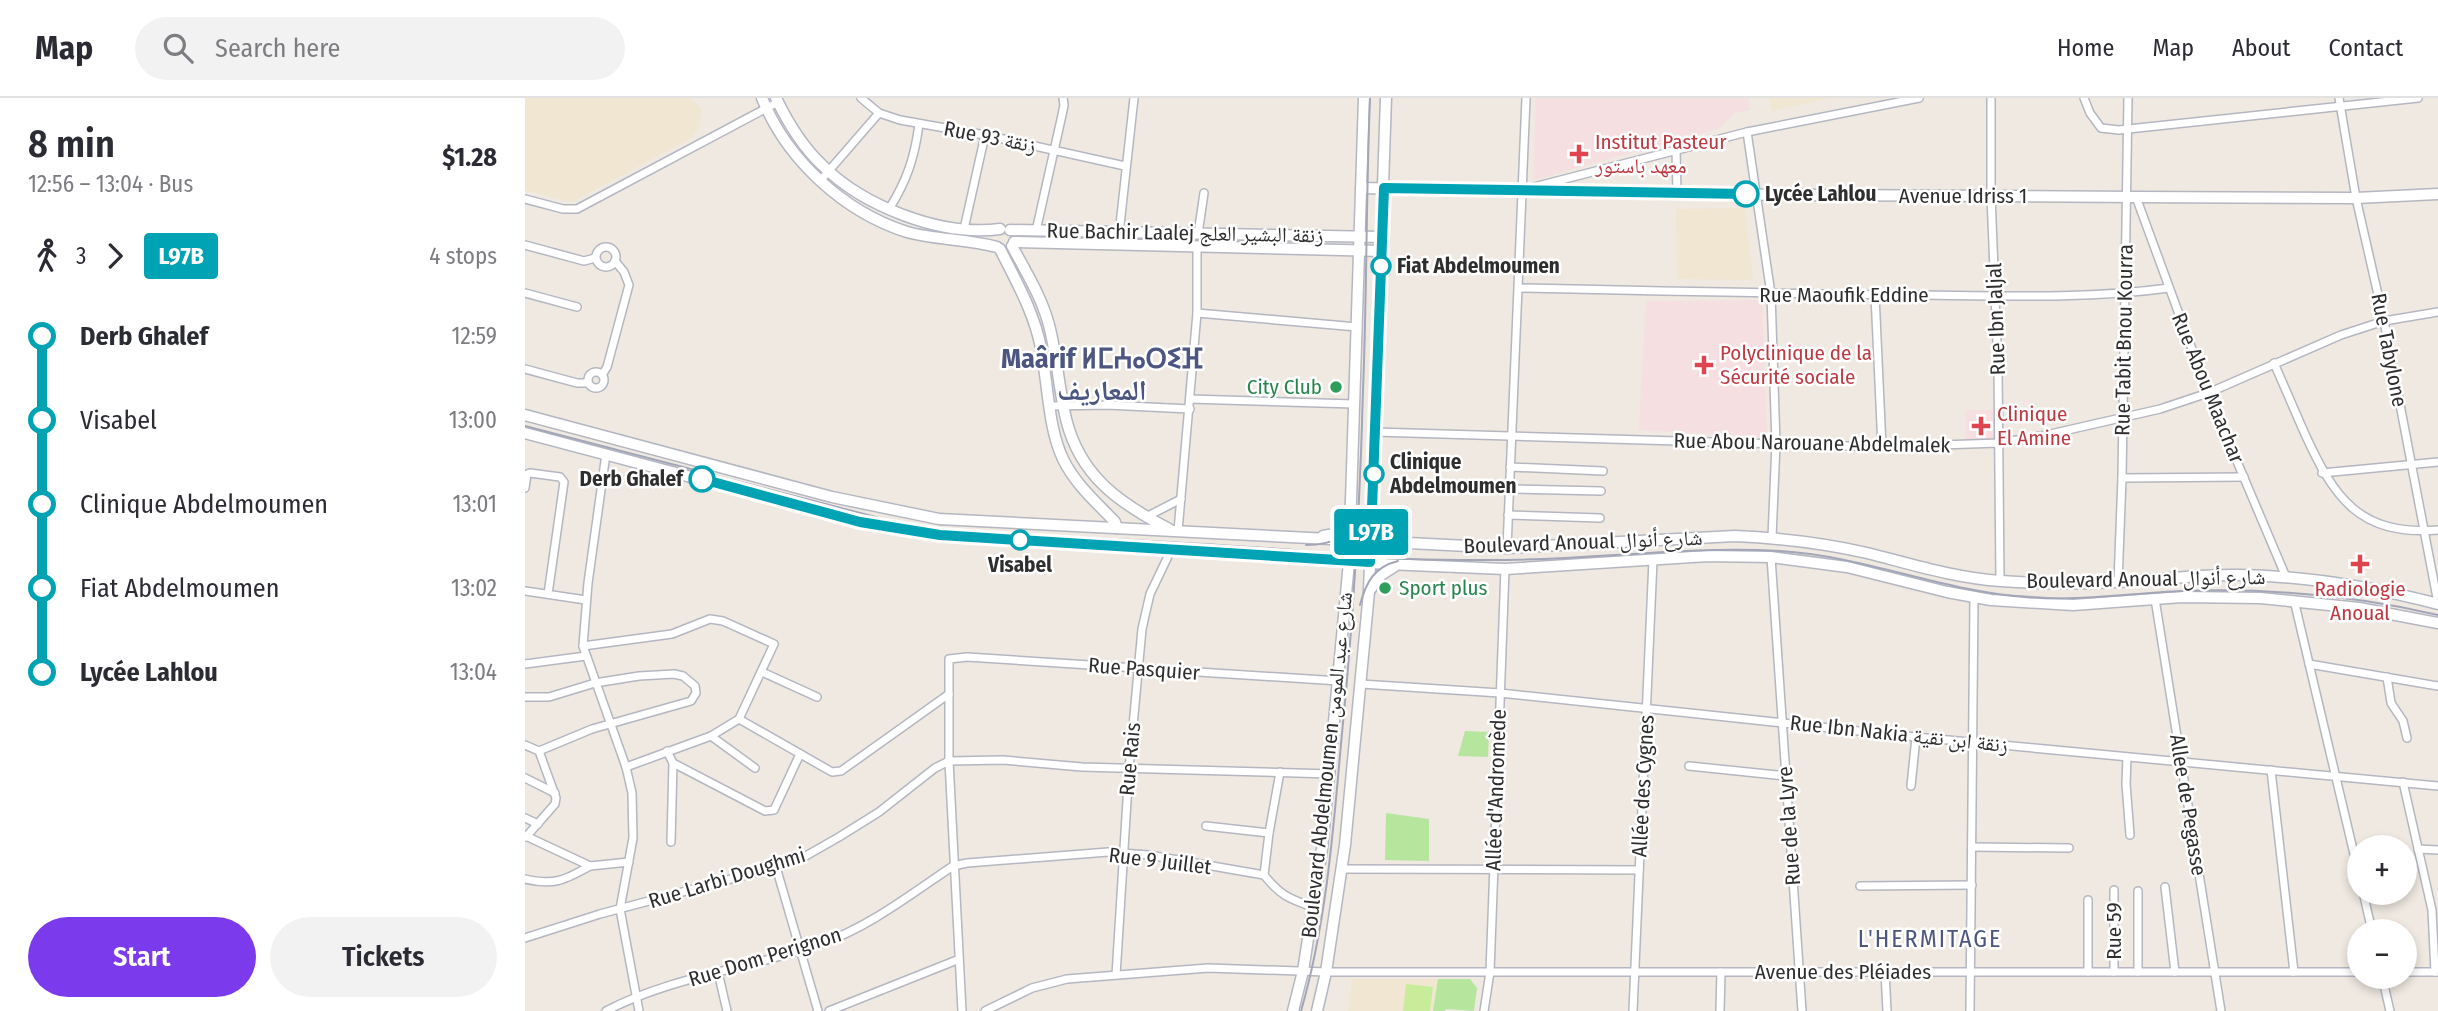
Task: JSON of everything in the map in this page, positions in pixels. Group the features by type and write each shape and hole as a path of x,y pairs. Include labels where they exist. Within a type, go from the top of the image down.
{"main road":[{"name":"Boulevard Abdelmoumen شارع عبد المومن","path":"1293,1011 1303,971 1331,774 1349,562 1364,98"},
{"name":"Boulevard Abdelmoumen شارع عبد المومن","path":"1317,1011 1326,972 1342,869 1369,592 1386,98"},
{"name":"Rue Bachir Laalej زنقة البشير العلج","path":"777,100 800,138 830,172 889,209 919,221 964,229 1382,237"},
{"path":"764,103 799,158 820,181 850,204 898,228 917,234 1006,249 1013,244"},
{"name":"Avenue Idriss 1","path":"1361,188 1677,194 2131,197 2356,198 2438,194"},
{"path":"1118,528 1082,487 1059,449 1041,346 1030,311 993,237 1005,230 1014,235 1013,244 1047,319 1071,436 1086,466 1105,488 1146,517 1175,531"},
{"name":"Rue Bachir Laalej زنقة البشير العلج","path":"1013,244 1118,243 1382,251"},
{"name":"Boulevard Anoual شارع أنوال","path":"525,415 832,497 925,517 1350,542 1507,548 1735,536 1772,537 1864,552 1969,578 2057,584 2218,575 2286,577 2354,585 2438,604"},
{"name":"Boulevard Anoual شارع أنوال","path":"525,433 857,521 964,537 1172,548 1399,565 1505,569 1727,555 1771,557 1847,567 1974,598 2073,605 2189,597 2294,600 2359,608 2438,623"},
{"path":"1302,538 1335,534 1351,519"},
{"path":"1369,592 1387,570 1399,565"}],"street":[{"name":"Rue 93 زنقة","path":"861,98 879,113 919,124 1054,149 1125,166"},
{"path":"1036,231 1064,105 1063,98"},
{"path":"1118,243 1134,98"},
{"path":"1507,548 1526,98"},
{"path":"1523,191 1747,132 1919,98"},
{"name":"Rue Ibn Jaljal","path":"1991,98 2000,581"},
{"path":"2084,98 2101,128 2127,129 2340,102 2418,98"},
{"name":"Rue Tabit Bnou Kourra","path":"2118,582 2124,294 2131,197 2128,98"},
{"path":"525,199 563,209 577,209 764,103 777,100"},
{"name":"Rue Tabylone","path":"2340,102 2356,198 2385,321 2438,604"},
{"path":"820,181 879,113"},
{"path":"889,209 910,170 919,124"},
{"path":"1747,132 1771,294 1776,444 1772,537"},
{"path":"964,229 985,135"},
{"path":"1676,149 1677,194"},
{"path":"1198,234 1204,193"},
{"name":"Rue Abou Maachar","path":"2131,197 2286,577"},
{"path":"525,245 584,261 596,258"},
{"path":"1175,531 1190,409 1197,313 1198,246"},
{"path":"602,375 607,367 629,285 624,272 615,261 614,252 609,248 600,249 596,258 598,264 604,267 611,266 615,261"},
{"name":"Rue Maoufik Eddine","path":"1519,288 1994,296 2124,294 2169,288"},
{"path":"525,293 577,307"},
{"path":"1875,295 1882,447"},
{"name":"Rue Abou Narouane Abdelmalek","path":"1375,432 1882,447 1999,443 2123,418 2209,393 2340,334 2385,321 2438,312"},
{"path":"1197,313 1357,327"},
{"path":"2274,363 2322,473 2340,497 2357,512 2377,523 2399,530 2438,530"},
{"path":"525,369 577,383 588,383 592,387 600,387 604,380 602,375 596,372 591,374 588,383"},
{"path":"1190,399 1354,404"},
{"path":"1051,406 1190,409"},
{"path":"606,454 586,600 583,646 626,767 632,793 629,862 620,909 639,1011"},
{"path":"2322,473 2438,461"},
{"path":"1510,467 1603,471"},
{"path":"525,488 527,474 530,473 560,477 564,482 548,594"},
{"path":"2122,478 2244,477"},
{"path":"1510,489 1601,491"},
{"path":"1146,517 1181,499"},
{"path":"1508,515 1600,518"},
{"name":"Rue Rais","path":"1116,975 1138,668 1148,604 1172,548"},
{"name":"Rue de la Lyre","path":"1771,557 1802,1011"},
{"name":"Allée des Cygnes","path":"1633,1011 1653,560"},
{"name":"Allée d'Andromède","path":"1485,1011 1490,972 1505,569"},
{"path":"525,591 586,600"},
{"path":"1970,1011 1974,598"},
{"name":"Allee de Pegasse","path":"2155,599 2221,1011"},
{"path":"2294,600 2350,835"},
{"path":"583,646 672,634 710,619 716,619 774,644 739,719 711,736 626,767"},
{"path":"525,664 586,656"},
{"name":"Rue Pasquier","path":"949,694 949,659 967,657 1339,681"},
{"path":"2309,664 2438,686"},
{"path":"762,672 817,697"},
{"path":"525,697 549,697 595,683 639,676 674,674 683,676 695,686 696,693 691,701 592,729 539,751"},
{"path":"2387,677 2391,703 2403,721 2407,738"},
{"name":"Rue Ibn Nakia زنقة ابن نقية","path":"1361,684 1646,707 1916,737 2438,786"},
{"path":"739,719 832,772 841,771 949,694"},
{"path":"949,694 953,866 962,1011"},
{"path":"711,736 755,768"},
{"path":"1911,786 1916,737"},
{"path":"525,745 539,751 556,793 555,804 526,837 590,866"},
{"path":"667,751 673,764 671,842"},
{"path":"673,764 770,812 774,810 800,754"},
{"path":"2127,757 2130,835"},
{"path":"949,761 1003,760 1129,769 1331,774"},
{"name":"Rue Larbi Doughmi","path":"525,938 804,857 879,812 935,768 949,761"},
{"path":"1689,766 1786,776"},
{"path":"2271,770 2294,972"},
{"path":"1280,772 1264,875 1277,891 1313,907"},
{"path":"525,778 556,793"},
{"path":"2403,782 2435,910 2437,972 2417,972"},
{"path":"525,818 538,824"},
{"path":"1206,826 1269,833"},
{"path":"1972,847 2069,848"},
{"path":"2418,849 2438,850"},
{"name":"Rue 9 Juillet","path":"953,866 1123,853 1264,875"},
{"path":"525,879 544,883 560,881 590,866 629,862"},
{"name":"Rue Dom Perignon","path":"606,1011 636,997 836,938 953,866"},
{"path":"776,867 818,1011"},
{"path":"1342,869 1639,870"},
{"path":"1860,886 1972,885"},
{"path":"2165,887 2175,972"},
{"name":"Rue 59","path":"2114,890 2114,972"},
{"path":"2138,891 2138,972"},
{"path":"2088,900 2088,972"},
{"path":"829,1011 957,960"},
{"name":"Avenue des Pléiades","path":"985,1011 1032,988 1056,980 1208,968 1326,972 2347,972"},
{"path":"718,972 727,1011"},
{"path":"1720,1011 1721,972"},
{"path":"1885,972 1887,1011"},
{"path":"2385,989 2390,1011"}],"shaded area":[{"path":"525,98 690,98 702,109 699,127 691,138 572,202 525,190"},
{"name":"Institut Pasteur معهد باستور","path":"1536,98 1748,98 1750,110 1735,113 1718,129 1533,180"},
{"path":"1769,98 1830,98 1772,111"},
{"path":"1745,208 1753,280 1677,279 1676,209"},
{"name":"Polyclinique de la Sécurité sociale","path":"1762,300 1767,437 1639,430 1646,301"},
{"name":"Clinique El Amine","path":"1966,410 1997,410 1998,443 1965,444"},
{"path":"1352,979 1438,979 1433,1011 1348,1011"}],"green space":[{"path":"1465,731 1489,732 1488,757 1458,756"},
{"path":"1386,813 1429,819 1429,861 1385,860"},
{"path":"1438,979 1470,979 1477,988 1474,1011 1433,1011"},
{"path":"1406,984 1433,987 1430,1011 1403,1011"}],"tram line":[{"path":"1301,1011 1317,945 1327,879 1352,611 1362,434 1370,98"},
{"path":"525,426 891,521 943,530 1414,559 1516,560 1705,550 1780,551 1842,559 1994,594 2084,598 2215,590 2280,592 2375,602 2438,615"},
{"path":"1306,545 1322,544 1343,536 1356,517"},
{"path":"1360,605 1365,589 1377,571 1398,561"}],"bus line":[{"name":"L97B","path":"702,479 860,522 940,535 1370,562 1384,188 1746,194"}],"place":[{"name":"Institut Pasteur معهد باستور","path":"1579,154"},
{"name":"Lycée Lahlou","path":"1746,194"},
{"name":"Fiat Abdelmoumen","path":"1381,266"},
{"name":"Polyclinique de la Sécurité sociale","path":"1704,365"},
{"name":"City Club","path":"1336,387"},
{"name":"Clinique El Amine","path":"1981,426"},
{"name":"Clinique Abdelmoumen","path":"1374,474"},
{"name":"Derb Ghalef","path":"702,479"},
{"name":"Visabel","path":"1020,540"},
{"name":"Radiologie Anoual","path":"2360,564"},
{"name":"Sport plus","path":"1385,588"}],"district":[{"name":"Maârif ⵍⵎⵄⴰⵔⵉⴼ المعاريف","path":"1102,374"},
{"name":"L'HERMITAGE","path":"1930,939"}]}
